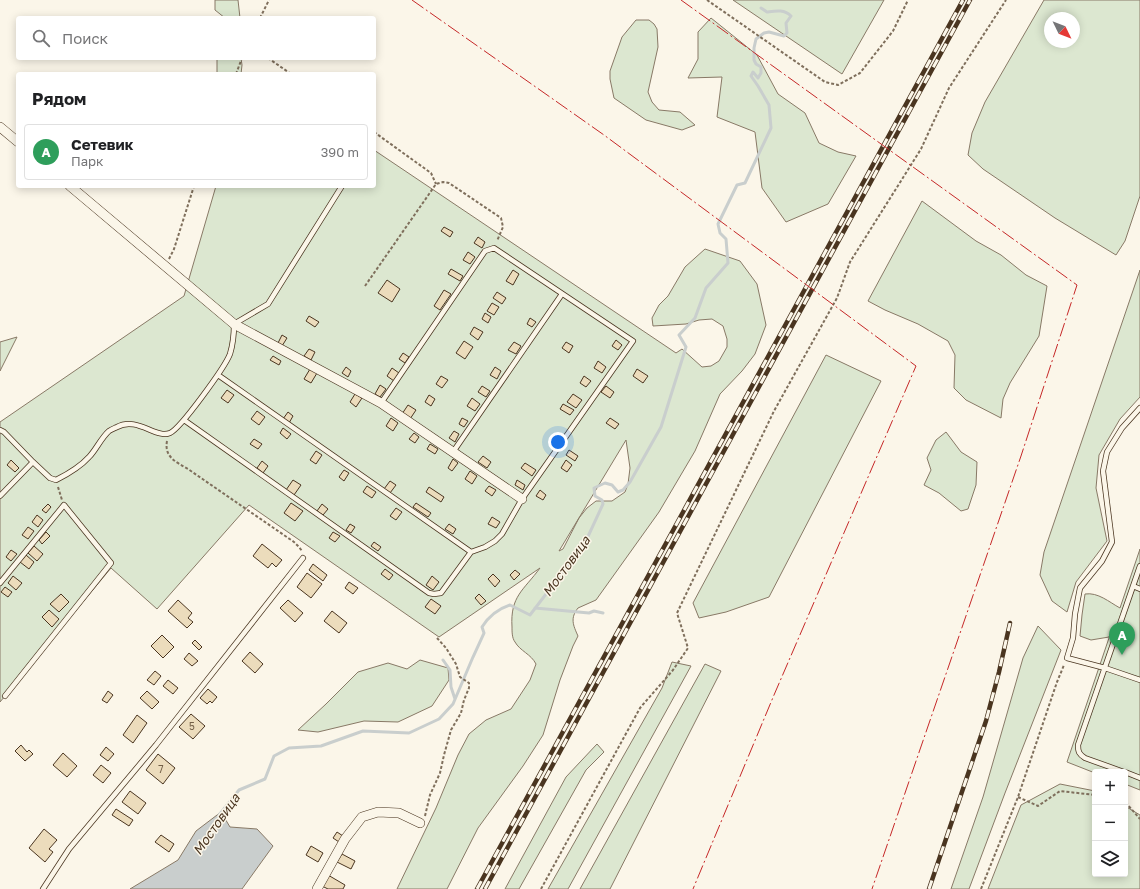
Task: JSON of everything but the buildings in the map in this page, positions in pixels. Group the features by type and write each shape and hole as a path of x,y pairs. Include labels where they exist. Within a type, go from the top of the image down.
{"street":[{"path":"0,127 16,140"},
{"path":"72,188 234,324 381,403 522,499"},
{"path":"317,889 345,839 362,817 378,812 399,813 420,823"}],"lane":[{"path":"0,430 4,432 50,478 56,480 67,474 88,458 109,431 122,424 135,424 161,434 169,433 184,420 218,375 230,355 234,338 234,324 268,304 341,188"},
{"path":"184,420 429,593 441,593 471,552 485,547 495,541 502,534 522,499 633,341 494,248 485,251 381,403"},
{"path":"453,452 562,294"},
{"path":"218,375 471,552"},
{"path":"1140,408 1122,428 1107,452 1102,471 1112,542 1102,561 1080,588 1072,638 1067,658 1105,668 1140,680"},
{"path":"0,496 33,462"},
{"path":"0,583 64,505 111,563 5,696"},
{"path":"43,889 69,849 156,745 303,558"},
{"path":"1116,769 1080,755 1078,745 1140,566"},
{"path":"1133,586 1140,588"},
{"path":"1128,773 1140,778"}],"path":[{"path":"261,16 269,0"},
{"path":"707,0 825,82 838,85 860,73 893,31 908,0"},
{"path":"542,889 640,708 673,670 688,648 677,612 770,418 837,298 850,262 921,149 949,88 1006,0"},
{"path":"237,72 241,60"},
{"path":"271,60 288,72"},
{"path":"376,133 431,173 436,184"},
{"path":"365,286 436,184 443,182 449,183 501,218 503,228 494,248"},
{"path":"165,266 174,249 193,188"},
{"path":"169,433 166,444 167,451 175,462 188,469 294,542 302,550 304,554 303,558"},
{"path":"56,480 64,505"},
{"path":"420,823 424,820 430,795 440,773 451,730 462,714 464,700 469,688 469,683 460,677 456,664 446,648 437,638"},
{"path":"981,889 1018,797 1057,682 1067,658"},
{"path":"1018,797 1038,806 1060,792 1092,795"},
{"path":"1128,805 1140,819"}],"green space":[{"path":"215,0 238,0 240,16 222,16 215,10"},
{"path":"733,0 884,0 842,74"},
{"path":"1044,0 1140,0 1140,196 1125,241 1116,255 1055,218 983,169 968,155 972,133 985,102"},
{"path":"711,18 757,55 778,94 805,113 819,143 838,152 856,156 828,204 786,222 762,188 755,132 717,117 722,77 688,78 698,59 698,32"},
{"path":"636,20 649,20 657,29 658,47 648,92 652,102 659,110 680,112 695,125 682,130 646,120 614,98 610,71 622,37"},
{"path":"217,60 241,60 241,72 217,72"},
{"path":"376,151 676,353 682,349 702,367 711,366 719,361 727,347 727,339 723,326 712,319 699,320 686,324 653,326 652,318 659,305 668,296 685,267 705,249 740,261 757,284 766,325 755,354 742,371 720,394 695,451 659,512 596,600 578,608 575,612 573,622 578,636 560,680 543,735 523,766 478,828 447,889 397,889 436,808 458,755 469,734 486,720 511,709 530,680 536,664 514,640 512,633 512,616 513,608 519,594 540,568 439,637 249,505 157,609 111,568 0,702 0,422 184,296 215,188 376,188","holes":["626,440 630,468 628,484 625,492 612,501 596,501 587,508 579,518 563,549 559,551"]},
{"path":"922,201 976,241 1001,255 1026,275 1047,286 1039,336 1010,383 1003,399 1001,418 966,400 954,388 955,355 948,341 918,324 868,301"},
{"path":"1140,270 1140,397 1120,419 1099,455 1096,488 1107,541 1076,582 1067,612 1052,601 1040,575 1044,552"},
{"path":"17,337 0,371 0,342"},
{"path":"826,355 881,381 769,597 726,612 699,618 693,603"},
{"path":"946,432 961,452 977,462 976,485 968,509 961,511 939,493 924,485 931,470 927,458 936,440"},
{"path":"1140,549 1140,790 1128,785 1128,769 1092,769 1092,772 1067,762 1111,632 1109,637 1091,640 1080,636 1085,594 1094,594 1099,596 1120,608"},
{"path":"1038,626 1061,650 969,889 951,889 983,797 1023,658"},
{"path":"420,660 448,668 449,680 432,706 398,722 364,721 318,732 298,730 358,672 388,663 407,669"},
{"path":"672,662 691,666 568,889 548,889 662,688"},
{"path":"705,664 721,671 610,889 580,889"},
{"path":"597,744 604,752 586,770 519,889 505,889 566,777"},
{"path":"1060,784 1092,790 1092,877 1128,877 1128,808 1140,815 1140,889 988,889 1021,805"}],"water":[{"path":"221,812 230,827 257,829 273,846 242,889 130,889 178,860 196,831"}],"waterway":[{"name":"Мостовица","path":"219,815 239,790 265,779 274,756 289,748 321,746 363,731 409,733 439,719 453,704 484,633 482,627 485,623 494,613 510,605 530,615 585,543 603,504 602,500 595,496 594,488 605,483 612,485 618,492 623,490 630,482 661,427 686,347 679,335 695,318 706,288 728,263 726,239 720,233 718,224 737,185 745,183 771,128 769,105 751,76 753,72 758,78 761,73 761,67 756,64 754,60 754,48 756,39 764,33 769,32 784,36 787,33 786,23 791,16 782,11 767,12 761,8"},
{"path":"535,608 589,613 594,611 603,613"},
{"path":"443,660 450,670 451,687 455,699"}],"railway":[{"path":"477,889 963,0"},
{"path":"485,889 970,0"},
{"path":"929,889 986,721 1010,623"}],"power":[{"path":"412,0 604,135 916,366 774,695 693,889"},
{"path":"681,0 1077,285 1021,456 872,889"}],"place":[{"name":"Сетевик","path":"1122,655"}]}
